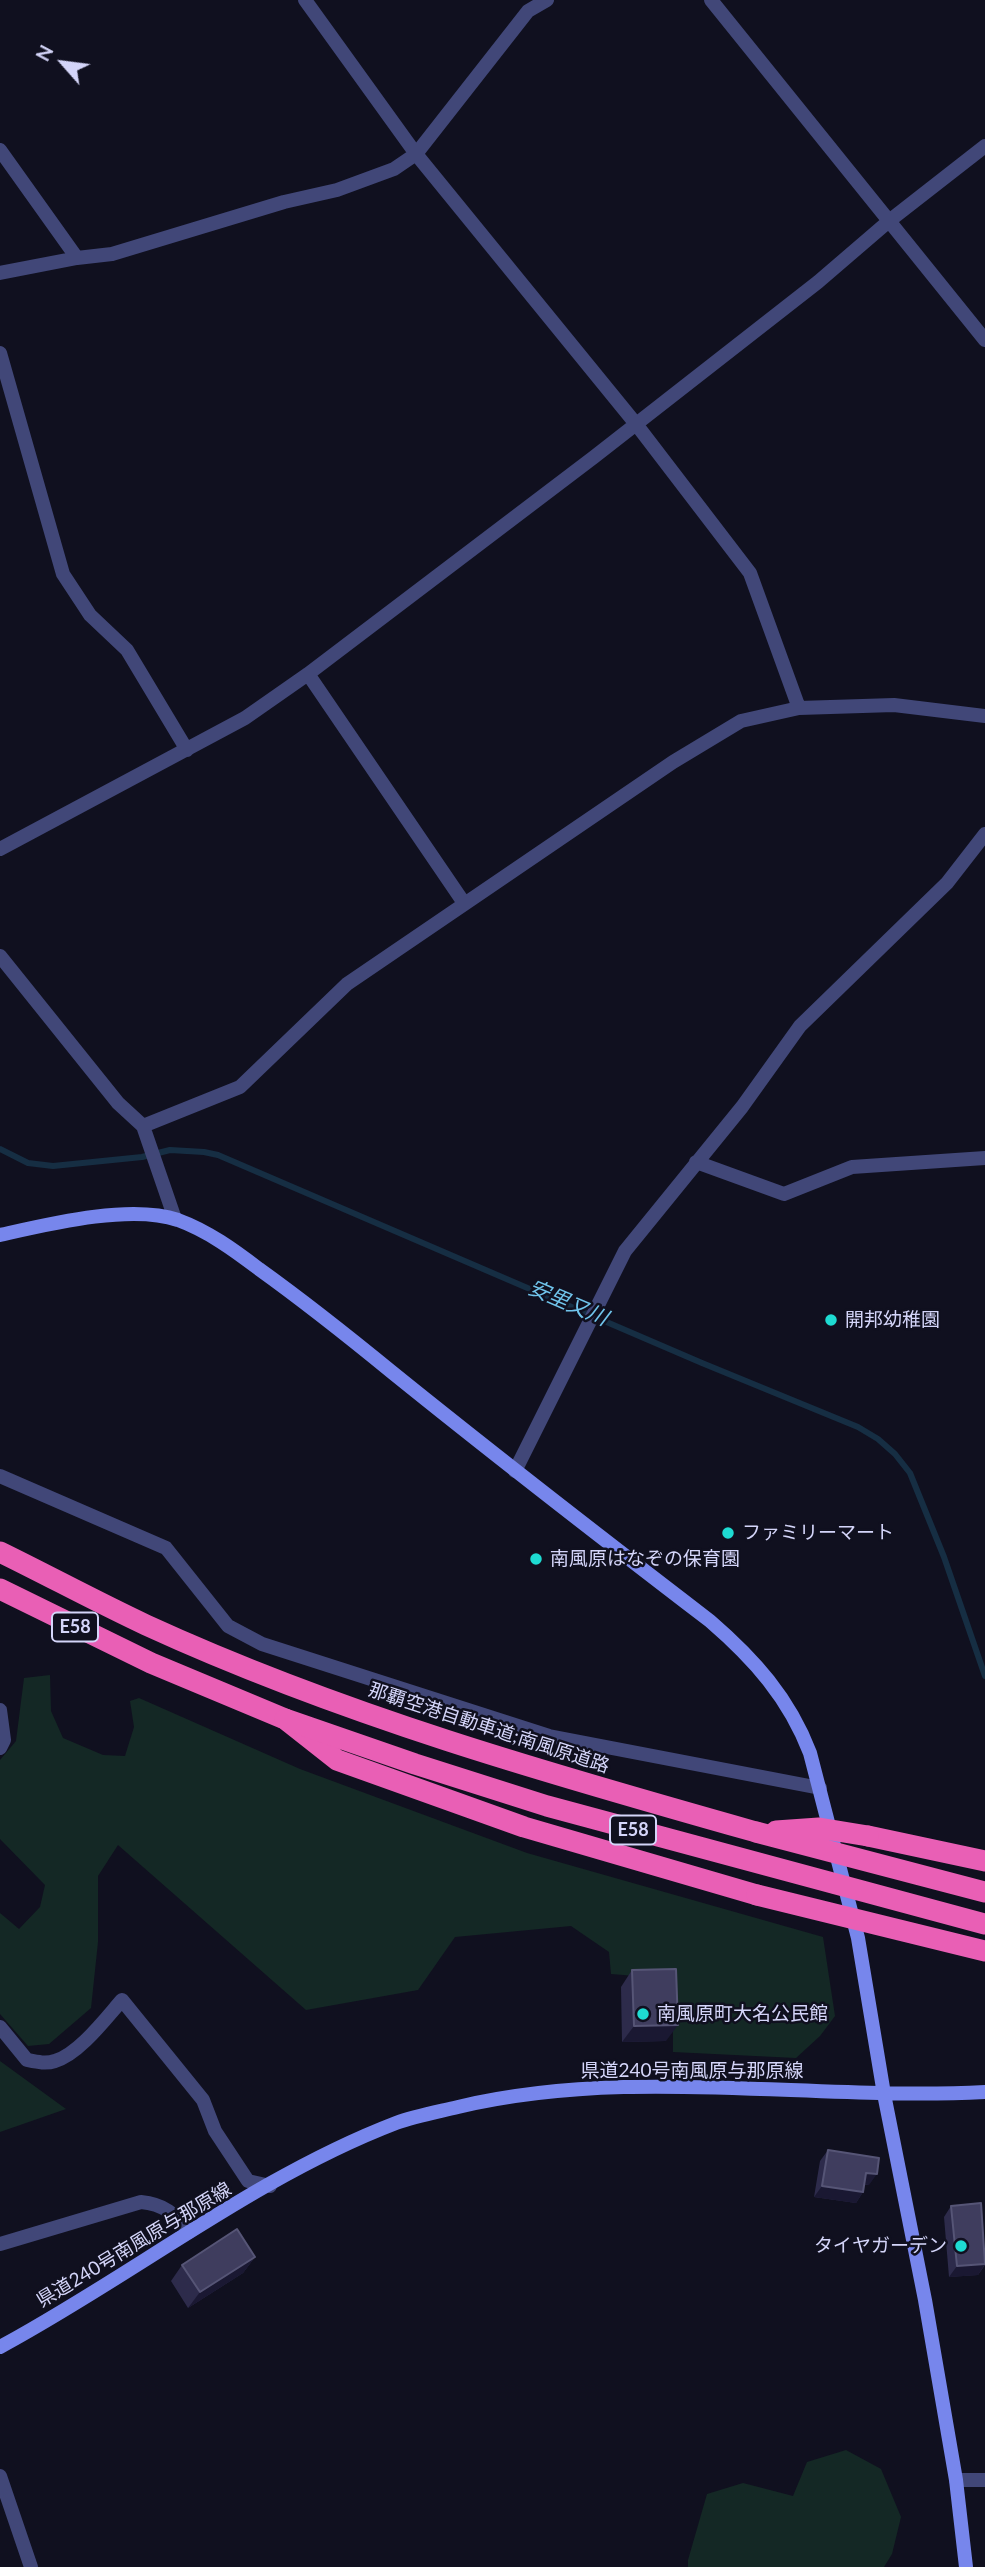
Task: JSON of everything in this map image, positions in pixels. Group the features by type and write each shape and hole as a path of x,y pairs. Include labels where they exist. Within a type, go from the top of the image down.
{"highway":[{"name":"那覇空港自動車道;南風原道路","path":"0,1552 147,1625 376,1717 555,1776 985,1892"},
{"name":"E58","path":"0,1589 151,1664 285,1719 415,1765 547,1806 985,1924"},
{"path":"285,1719 337,1760 524,1827 745,1892 985,1951"},
{"path":"756,1832 819,1828 917,1845 985,1861"}],"street":[{"path":"305,0 416,154 636,424 750,573 799,708"},
{"path":"0,273 112,254 284,202 337,190 394,169 416,154 528,11 547,0"},
{"path":"711,0 985,340"},
{"path":"0,849 245,718 309,674 818,282 889,221 985,146"},
{"path":"0,150 78,258"},
{"path":"0,353 63,574 90,614 127,650 187,750"},
{"path":"309,674 464,903"},
{"path":"143,1126 240,1087 347,984 673,762 741,721 799,708 894,705 985,716"},
{"path":"515,1471 625,1251 742,1107 800,1026 947,883 985,834"},
{"path":"0,956 118,1103 143,1126 175,1219"},
{"path":"696,1162 784,1195 852,1167 985,1158"},
{"path":"0,1234 109,1215 143,1215 175,1219 216,1239 294,1293 515,1471 710,1620 740,1647 777,1689 800,1726 820,1788 858,1938 884,2094 925,2300 956,2480 966,2567"},
{"path":"0,1476 166,1548 228,1626 262,1644 550,1736 820,1788"},
{"path":"0,1710 4,1740 0,1748"},
{"path":"0,2027 27,2060 46,2063 59,2060 82,2043 122,2000 203,2101 215,2131 248,2181 270,2186"},
{"name":"県道240号南風原与那原線","path":"0,2347 270,2186 309,2164 398,2122 485,2101 557,2091 617,2087 884,2094 985,2092"},
{"path":"0,2244 141,2202 162,2207 177,2216 189,2232"},
{"path":"0,2476 31,2567"},
{"path":"956,2480 985,2480"}],"green space":[{"path":"50,1675 51,1711 63,1738 103,1755 125,1756 134,1727 130,1701 139,1698 300,1769 527,1853 823,1937 835,2016 820,2036 796,2058 673,2052 673,1979 611,1974 609,1952 571,1926 455,1937 418,1990 306,2010 118,1845 98,1876 98,1942 91,2008 49,2044 28,2046 0,2014 0,1913 19,1929 40,1907 45,1885 0,1839 0,1760 16,1741 24,1678"},
{"path":"0,2061 66,2109 0,2132"},
{"path":"846,2450 881,2469 901,2517 892,2554 884,2567 688,2567 707,2494 743,2483 793,2496 807,2462"}],"building":[{"path":"676,1969 678,2025 634,2026 632,1970"},
{"path":"828,2150 879,2158 877,2174 866,2173 863,2192 822,2186"},
{"path":"981,2203 985,2264 957,2266 951,2206"},
{"path":"237,2229 255,2257 200,2292 182,2265"}],"waterway":[{"name":"安里又川","path":"0,1149 28,1163 53,1166 142,1157 170,1150 218,1155 702,1363 858,1427 895,1454 910,1473 944,1557 985,1676"}],"place":[{"name":"開邦幼稚園","path":"831,1320"},
{"name":"ファミリーマート","path":"728,1533"},
{"name":"南風原はなぞの保育園","path":"536,1559"},
{"name":"南風原町大名公民館","path":"643,2014"},
{"name":"タイヤガーデン","path":"961,2246"}]}
